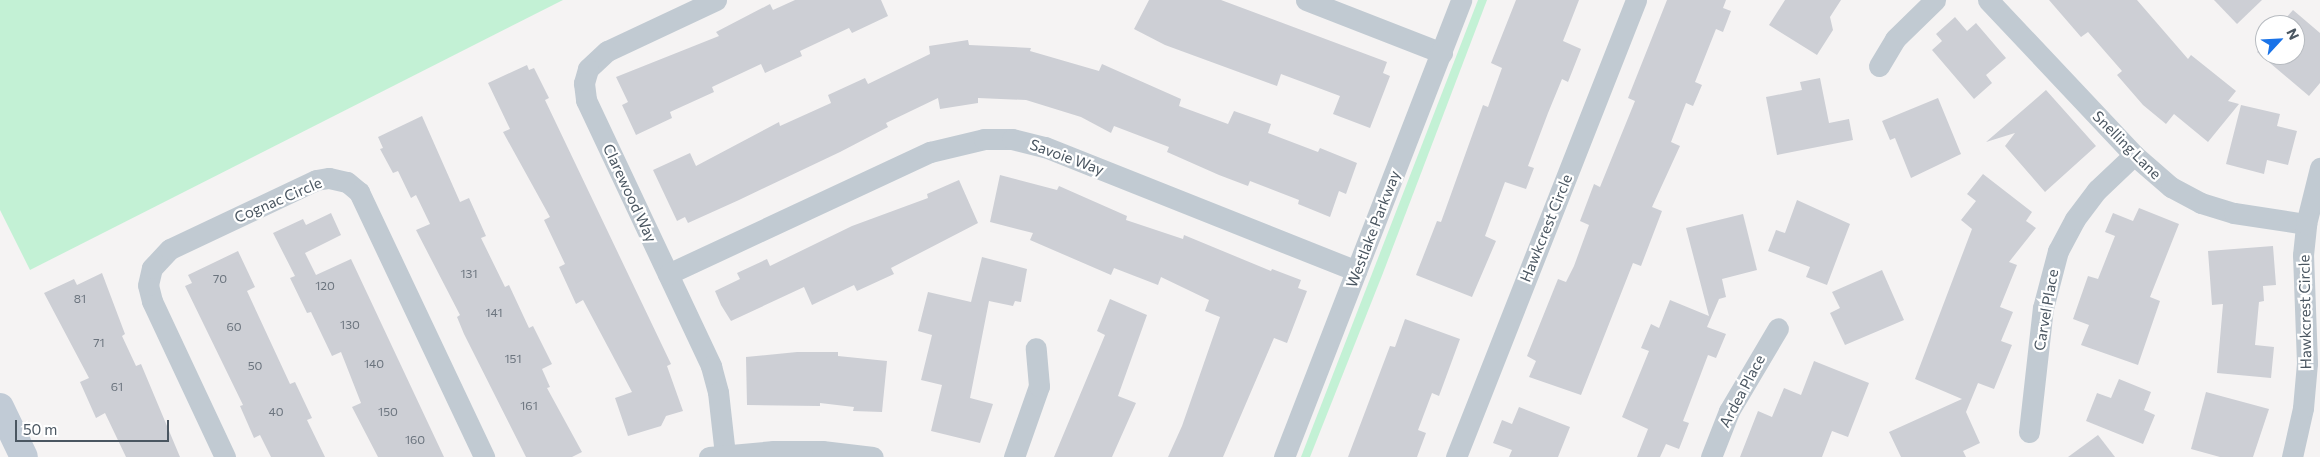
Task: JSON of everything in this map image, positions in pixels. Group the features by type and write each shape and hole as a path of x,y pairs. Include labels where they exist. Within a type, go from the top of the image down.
{"street":[{"name":"Clarewood Way","path":"716,0 607,51 588,69 584,83 586,100 711,366 718,392 717,455"},
{"path":"1306,0 1442,53"},
{"name":"Westlake Parkway","path":"1284,457 1461,0"},
{"name":"Hawkcrest Circle","path":"1456,457 1636,0"},
{"path":"1879,66 1895,39 1935,0"},
{"name":"Snelling Lane","path":"1988,0 2134,156 2171,187 2201,203 2234,213 2306,224"},
{"name":"Savoie Way","path":"668,274 930,152 984,139 1012,139 1044,146 1356,271"},
{"name":"Carvel Place","path":"2029,432 2043,308 2058,251 2086,204 2134,156"},
{"name":"Hawkcrest Circle","path":"2292,457 2304,408 2307,363 2303,255 2306,224 2320,168"},
{"name":"Cognac Circle","path":"225,457 152,302 148,285 152,268 170,249 316,180 329,178 347,182 359,192 484,457"},
{"name":"Ardea Place","path":"1711,457 1729,411 1778,328"},
{"path":"1014,457 1039,386 1036,348"},
{"path":"0,407 24,457"},
{"path":"717,455 822,451 873,457"}],"green space":[{"path":"0,0 563,0 30,270 0,210"},
{"path":"1478,0 1487,0 1383,273 1310,457 1301,457"}],"building":[{"path":"795,0 881,0 888,16 852,33 849,28 800,51 802,56 765,73 761,64 712,87 714,92 670,112 672,118 636,135 622,105 628,102 616,77 719,36 716,32 770,4 773,10"},
{"path":"1149,0 1221,0 1387,62 1383,73 1390,76 1370,128 1333,114 1340,96 1281,74 1277,86 1165,45 1134,29"},
{"path":"1516,0 1579,0 1563,41 1581,49 1568,82 1562,79 1548,113 1528,166 1534,168 1526,189 1505,182 1485,236 1496,241 1472,297 1416,275 1437,221 1441,222 1483,105 1488,107 1502,68 1491,63"},
{"path":"1667,0 1726,0 1723,8 1731,11 1723,32 1716,29 1695,82 1702,85 1693,106 1686,103 1671,142 1680,146 1652,207 1662,211 1641,266 1633,263 1581,395 1529,377 1536,361 1527,356 1558,279 1566,282 1574,266 1589,225 1580,221 1594,184 1600,187 1635,101 1628,98"},
{"path":"1785,0 1841,0 1830,17 1833,30 1817,55 1769,25"},
{"path":"2049,0 2137,0 2188,59 2191,55 2236,91 2228,101 2239,104 2208,142 2174,114 2166,124 2143,105 2117,75 2122,71 2088,32 2081,37"},
{"path":"2214,0 2262,0 2237,24"},
{"path":"2293,10 2299,15 2289,15"},
{"path":"1955,17 1967,31 1976,23 2006,58 1986,75 1992,83 1974,99 1932,50 1942,41 1936,34"},
{"path":"2305,20 2320,33 2320,83 2309,96 2272,65 2305,65"},
{"path":"968,40 969,45 1031,48 1030,51 1099,71 1102,64 1181,99 1179,106 1228,124 1234,111 1271,124 1268,133 1318,152 1320,148 1357,163 1346,194 1339,191 1330,217 1298,204 1299,200 1250,181 1248,186 1219,175 1167,152 1169,147 1114,126 1111,133 1081,117 1026,100 978,98 978,103 940,109 938,98 886,123 888,127 840,152 739,200 688,223 685,217 677,221 653,170 690,153 696,166 779,122 780,126 831,103 828,95 865,78 868,84 930,54 929,46"},
{"path":"527,65 529,70 534,68 549,98 545,100 671,364 667,366 683,411 666,416 661,426 628,436 615,398 632,392 583,300 576,304 559,267 565,264 544,220 550,217 503,132 510,129 488,83"},
{"path":"1820,78 1829,123 1849,119 1853,140 1777,155 1766,97 1802,90 1800,82"},
{"path":"2046,90 2096,146 2045,192 2005,146 2015,133 1986,142"},
{"path":"1938,98 1961,154 1911,178 1895,138 1890,140 1882,121"},
{"path":"2241,105 2280,114 2277,126 2297,131 2288,165 2267,160 2264,174 2226,164"},
{"path":"422,116 460,202 469,198 486,236 481,238 505,287 509,285 529,328 533,326 552,364 542,369 550,387 547,388 582,452 572,457 526,457 464,334 457,317 460,315 416,230 430,224 416,195 411,198 398,171 393,173 380,149 383,148 378,137"},
{"path":"1983,174 2032,212 2026,221 2036,228 2009,262 2017,265 2000,307 2013,312 2001,341 2012,345 1994,389 1978,383 1966,412 1980,443 1963,451 1966,457 1901,457 1889,432 1962,399 1915,379 1972,229 1961,220 1976,201 1967,194"},
{"path":"1000,175 1057,190 1059,186 1127,216 1126,220 1183,239 1184,235 1271,271 1272,269 1301,280 1298,288 1307,291 1287,343 1274,338 1223,457 1168,457 1182,426 1220,317 1205,311 1209,300 1161,277 1158,285 1114,268 1111,275 1030,240 1033,233 990,222"},
{"path":"959,180 978,223 891,268 894,274 857,291 854,285 812,305 804,287 731,321 721,305 715,291 740,279 737,273 767,259 770,266 852,226 928,198 927,194"},
{"path":"1797,200 1850,224 1827,285 1806,277 1810,267 1768,251 1776,230 1785,233"},
{"path":"2139,208 2179,224 2150,297 2160,301 2138,365 2081,345 2089,325 2073,319 2088,276 2098,279 2115,236 2105,232 2113,213 2133,221"},
{"path":"331,213 341,235 305,253 316,275 351,259 444,457 378,457 352,407 361,403 341,352 332,356 311,312 307,313 290,278 295,276 273,233 303,219 306,225"},
{"path":"1743,214 1757,270 1722,279 1726,297 1719,299 1707,327 1726,334 1716,358 1708,355 1683,421 1689,423 1679,449 1666,444 1660,457 1637,457 1648,429 1622,417 1649,351 1641,348 1651,324 1659,328 1670,300 1709,316 1686,228"},
{"path":"2273,246 2276,285 2263,286 2264,301 2259,302 2255,345 2274,347 2271,378 2217,373 2223,304 2212,305 2208,251"},
{"path":"238,251 255,287 247,291 290,384 295,382 312,418 307,420 325,457 271,457 260,435 254,438 240,406 243,405 185,286 192,283 188,275"},
{"path":"982,257 1027,269 1021,302 1015,301 1013,306 989,301 970,398 993,404 980,443 931,431 942,385 921,380 932,335 918,331 928,292 971,302"},
{"path":"1882,270 1904,320 1845,345 1830,313 1840,308 1832,292"},
{"path":"102,273 125,334 122,336 136,366 141,364 180,457 126,457 105,413 96,418 80,382 89,378 44,293 74,279 77,285"},
{"path":"1110,299 1147,315 1118,396 1136,403 1112,457 1054,457 1105,335 1097,331"},
{"path":"1405,319 1460,339 1439,396 1432,393 1418,430 1426,433 1417,457 1348,457 1390,346 1395,347"},
{"path":"797,352 838,352 838,356 887,361 882,412 853,411 854,407 820,403 820,406 747,405 746,357"},
{"path":"1814,361 1869,383 1848,437 1832,431 1822,457 1740,457 1758,411 1772,417 1784,388 1801,395"},
{"path":"2119,379 2151,392 2144,410 2155,415 2143,444 2086,421 2097,393 2111,398"},
{"path":"2206,392 2269,409 2253,457 2220,457 2191,449"},
{"path":"1519,407 1570,427 1558,457 1509,457 1512,450 1493,443 1502,420 1512,424"},
{"path":"2098,435 2115,457 2068,457"}]}
